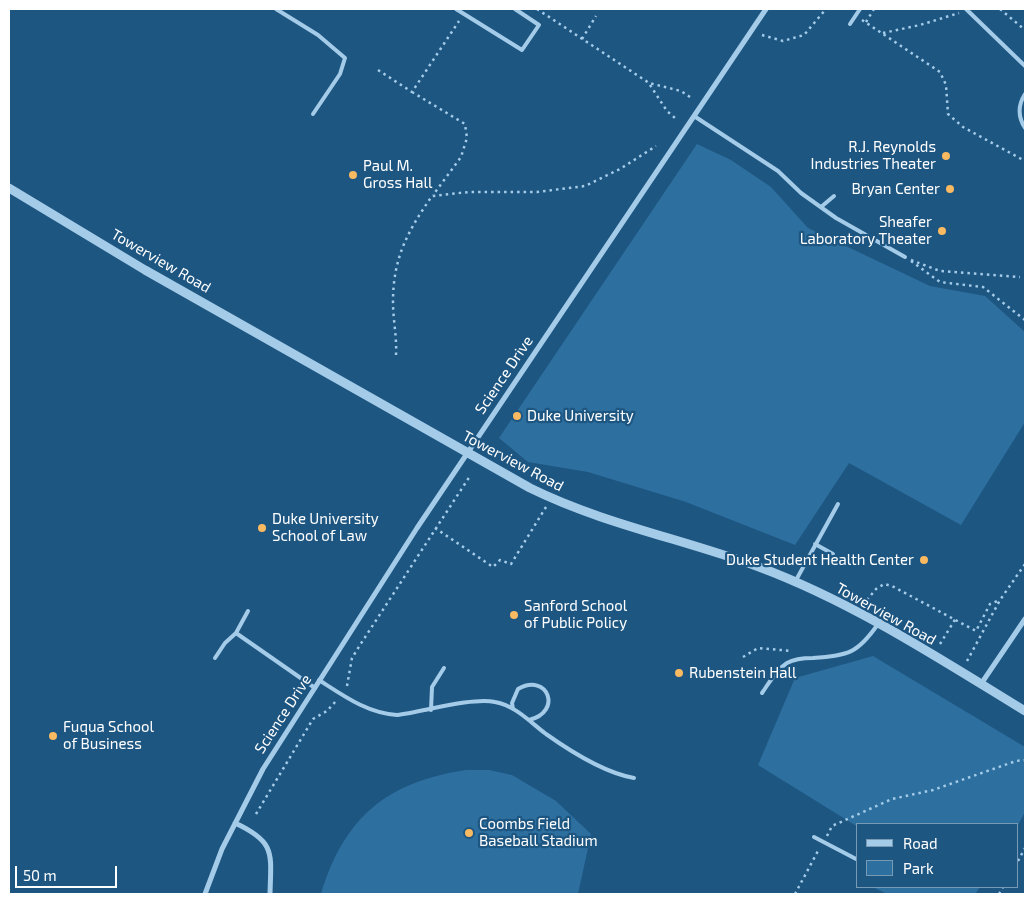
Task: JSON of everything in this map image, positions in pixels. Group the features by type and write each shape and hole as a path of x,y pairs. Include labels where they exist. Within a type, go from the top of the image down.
{"street":[{"name":"Science Drive","path":"205,894 235,823 263,769 467,453 766,9"},
{"name":"Towerview Road","path":"9,188 145,270 467,453 552,499 625,526 704,548 795,582 878,624 1025,711"},
{"path":"981,684 1025,619"},
{"path":"235,823 249,829 270,850 270,894"}],"lane":[{"path":"276,9 318,34 345,58 340,74 313,114"},
{"path":"456,9 522,50 539,25 514,9"},
{"path":"850,24 860,9"},
{"path":"967,9 1025,66"},
{"path":"1025,94 1020,108 1020,117 1025,128"},
{"path":"694,116 778,171 836,218 905,257"},
{"path":"821,207 834,196"},
{"path":"795,582 838,504"},
{"path":"815,544 833,554"},
{"path":"215,658 224,643 236,633 248,610"},
{"path":"762,693 779,669 788,662 808,658 833,657 855,651 863,644 878,624"},
{"path":"236,633 315,688"},
{"path":"431,710 432,687 444,668"},
{"path":"320,680 374,712 397,715 480,701 493,701 513,709 546,734 608,771 634,778"},
{"path":"513,709 512,703 518,690 529,684 543,688 547,693 547,708 541,715 529,720"},
{"path":"814,837 856,859"}],"path":[{"path":"537,9 649,83 680,91 690,97"},
{"path":"762,35 783,41 804,36 826,9"},
{"path":"866,22 874,9"},
{"path":"883,33 920,25 967,9"},
{"path":"1000,9 1025,30"},
{"path":"412,92 464,14"},
{"path":"582,39 596,16"},
{"path":"855,16 940,72 946,86 948,114 964,126 1025,161"},
{"path":"378,70 465,124 467,138 461,157 408,230 398,262 393,301 396,355"},
{"path":"649,83 667,111 675,118"},
{"path":"432,196 469,192 537,192 585,186 620,169 656,146"},
{"path":"905,257 940,271 1020,277"},
{"path":"905,257 940,282 983,287 1025,320"},
{"path":"347,686 352,658 470,476"},
{"path":"435,528 492,567 500,560 511,564 552,499"},
{"path":"967,660 1000,600 1025,564"},
{"path":"867,600 876,589 884,584 892,586 976,631 990,604 1000,600"},
{"path":"940,644 956,618"},
{"path":"256,814 313,719 328,711 336,700"},
{"path":"795,894 832,826 892,799 933,790 1016,761 1025,760"},
{"path":"1019,859 1025,848"}],"green space":[{"path":"697,144 731,160 771,187 808,228 930,286 985,296 1025,332 1025,422 961,525 849,463 795,545 686,502 588,472 528,462 499,438"},
{"path":"873,656 1025,747 1025,812 1019,823 856,823 856,826 758,765 795,678"},
{"name":"Coombs Field Baseball Stadium","path":"466,770 489,770 512,775 556,801 591,834 578,894 321,894 342,844 372,808 391,794 413,784"},
{"path":"875,888 979,888 975,894 887,894"}],"place":[{"name":"R.J. Reynolds Industries Theater","path":"946,156"},
{"name":"Paul M. Gross Hall","path":"353,175"},
{"name":"Bryan Center","path":"950,189"},
{"name":"Sheafer Laboratory Theater","path":"942,231"},
{"name":"Duke University","path":"517,416"},
{"name":"Duke University School of Law","path":"262,528"},
{"name":"Duke Student Health Center","path":"924,560"},
{"name":"Sanford School of Public Policy","path":"514,615"},
{"name":"Rubenstein Hall","path":"679,673"},
{"name":"Fuqua School of Business","path":"53,736"},
{"name":"Coombs Field Baseball Stadium","path":"469,833"}]}
